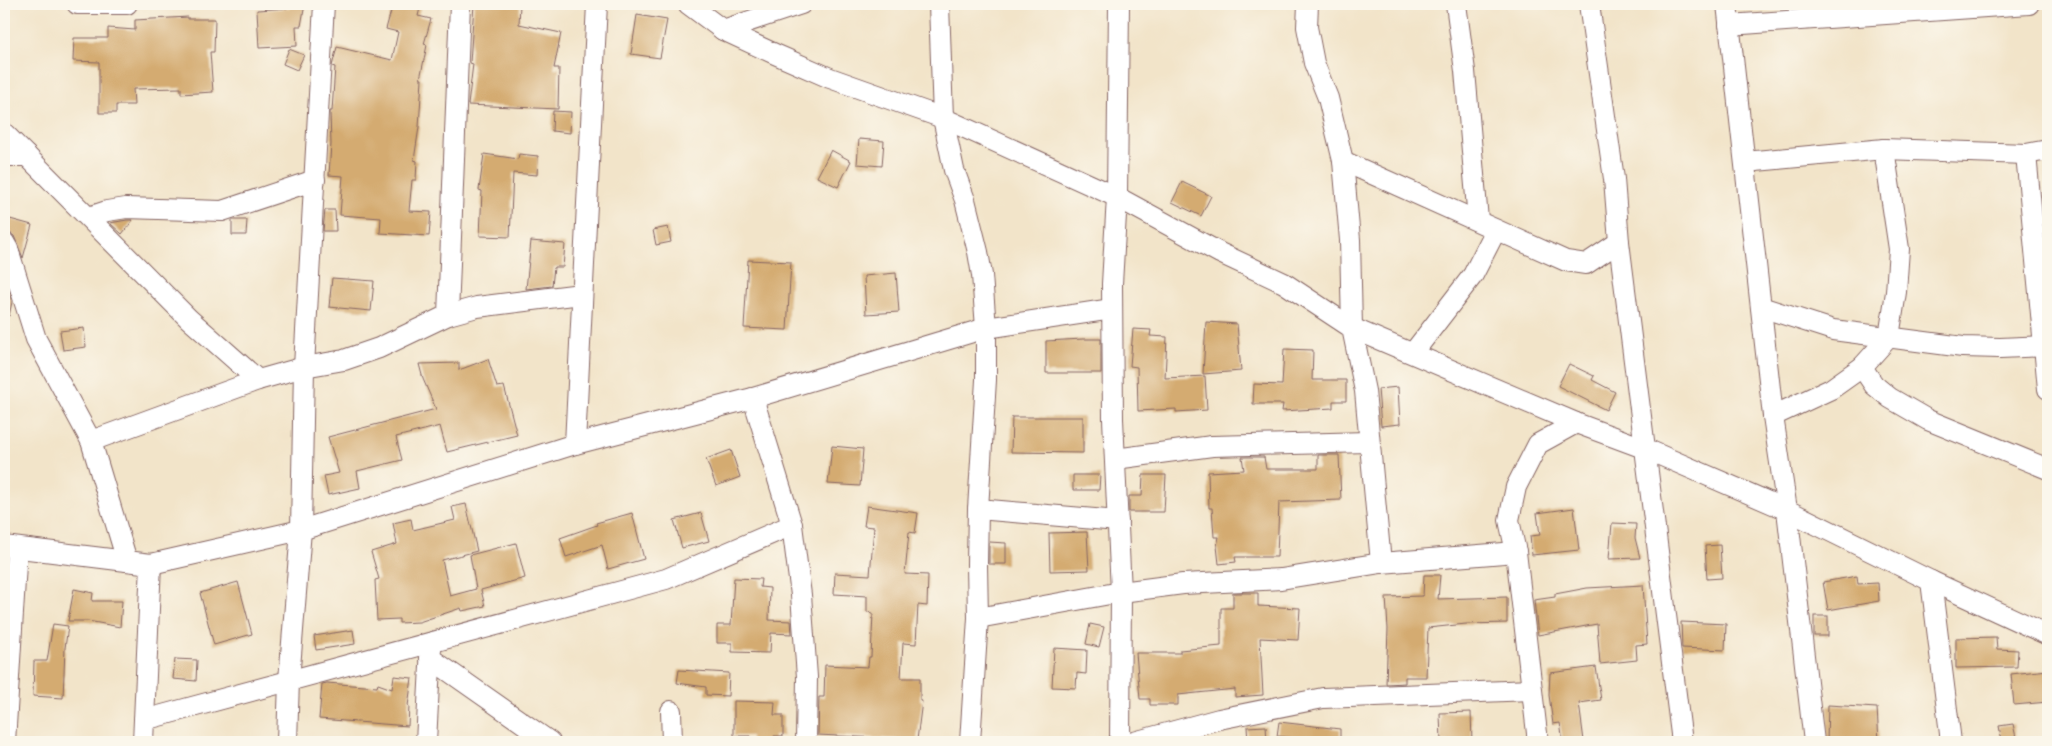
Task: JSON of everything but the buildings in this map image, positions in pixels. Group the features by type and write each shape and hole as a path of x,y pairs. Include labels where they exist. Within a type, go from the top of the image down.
{"street":[{"path":"77,4 127,4"},
{"path":"287,742 289,680 301,530 304,367 324,4"},
{"path":"448,315 460,4"},
{"path":"576,444 581,294 597,4"},
{"path":"688,4 723,30 830,78 943,118 1117,197 1284,284 1352,328 1389,346 1414,353 1576,423 1646,449 1787,510 1931,581 2048,635"},
{"path":"723,30 801,4"},
{"path":"940,4 943,118 954,170 965,200 978,252 982,275 986,328 986,380 976,564 978,618 970,742"},
{"path":"1119,4 1117,197 1112,309 1115,459 1121,592 1120,742"},
{"path":"1308,4 1307,27 1314,63 1328,98 1343,161 1350,240 1352,328 1365,391 1368,442 1381,563"},
{"path":"1456,4 1465,71 1478,220"},
{"path":"1589,4 1614,179 1619,242 1682,742"},
{"path":"1727,4 1773,416 1787,510 1814,742"},
{"path":"1729,25 2029,4"},
{"path":"4,133 189,319 258,380"},
{"path":"1746,162 1884,150 2026,154 2048,150"},
{"path":"1773,416 1831,388 1862,367 1889,337 1896,292 1898,249 1884,150"},
{"path":"2026,154 2046,346 2048,389"},
{"path":"4,156 27,156"},
{"path":"1343,161 1566,261 1581,264 1591,262 1619,242"},
{"path":"88,217 126,208 222,211 315,180"},
{"path":"1414,353 1472,275 1496,230"},
{"path":"4,242 8,249 36,340 91,441 127,561"},
{"path":"91,441 258,380 304,367 344,360 379,348 448,315 477,307 581,294"},
{"path":"1761,308 1833,330 1963,347 2046,346"},
{"path":"5,742 10,547 151,564 301,530 576,444 753,398 986,328 1112,309"},
{"path":"1862,367 1874,385 1890,398 1928,420 2048,469"},
{"path":"753,398 792,525 801,595 807,677 806,742"},
{"path":"1538,742 1516,552 1509,520 1516,487 1538,444 1576,423"},
{"path":"1115,459 1212,446 1368,442"},
{"path":"978,509 1118,521"},
{"path":"144,720 289,680 430,650 666,579 792,525"},
{"path":"978,618 1121,592 1183,584 1281,579 1381,563 1516,552"},
{"path":"143,742 151,564"},
{"path":"1931,581 1951,742"},
{"path":"426,742 430,650"},
{"path":"430,650 550,742"},
{"path":"1134,742 1219,719 1323,698 1532,690"},
{"path":"672,711 672,742"}]}
